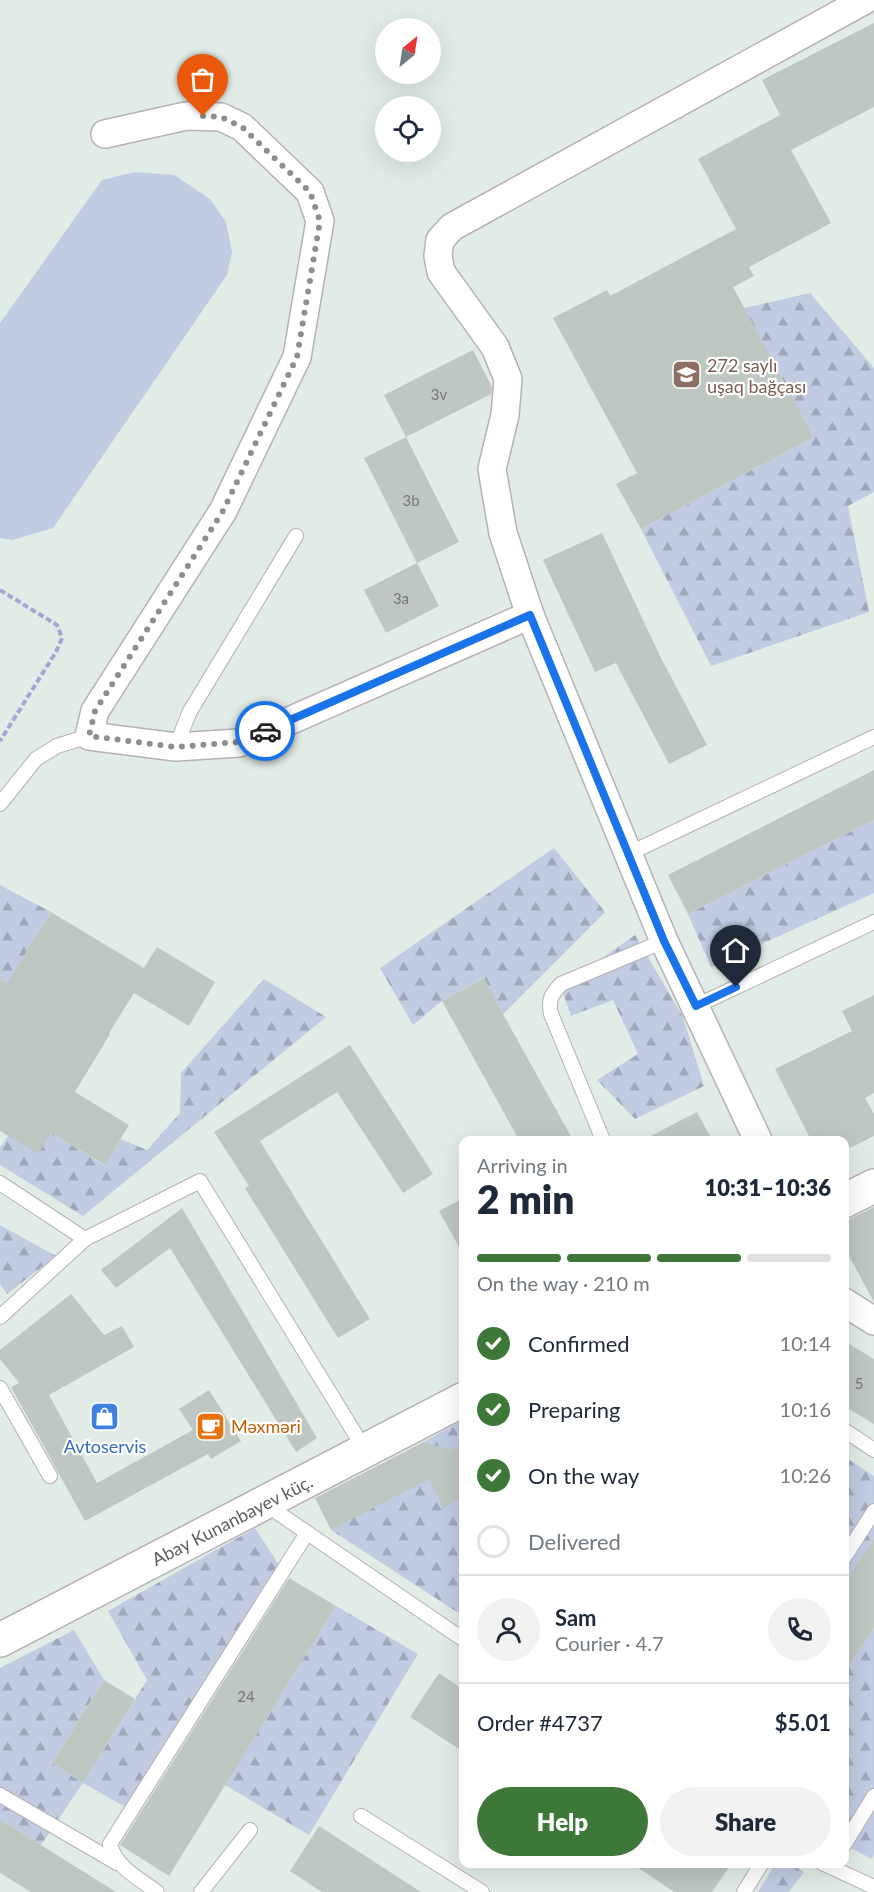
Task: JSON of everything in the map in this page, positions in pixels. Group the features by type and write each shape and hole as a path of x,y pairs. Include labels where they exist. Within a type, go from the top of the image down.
{"street":[{"path":"756,1136 664,941 530,615 503,533 492,469 505,415 508,379 495,347 441,272 438,256 440,240 452,227 865,0"},
{"path":"105,134 186,116 221,117 242,127 310,192 320,221 297,357 223,511 95,711 89,736 176,747 239,742 530,615"},
{"path":"849,1199 874,1186"},
{"path":"849,1305 874,1321"},
{"name":"Abay Kunanbayev küç.","path":"0,1640 459,1402"}],"lane":[{"path":"176,747 189,713 296,536"},
{"path":"0,804 36,759 57,746 89,736"},
{"path":"628,854 874,737"},
{"path":"696,1006 874,922"},
{"path":"601,1136 551,1014 549,1001 561,984 664,941"},
{"path":"0,1317 85,1239 200,1181 365,1450"},
{"path":"0,1184 85,1239"},
{"path":"0,1388 50,1476"},
{"path":"849,1433 874,1450"},
{"path":"263,1503 459,1637"},
{"path":"849,1550 874,1511"},
{"path":"122,1866 110,1844 307,1533"},
{"path":"0,1795 122,1866 157,1892"},
{"path":"849,1837 874,1796"},
{"path":"361,1816 482,1892"},
{"path":"201,1892 250,1830"},
{"path":"744,1892 759,1868"},
{"path":"836,1868 872,1889"}],"path":[{"path":"0,590 57,625 62,638 56,652 0,741"}],"green space":[{"path":"135,172 174,175 210,199 226,222 232,252 227,275 53,528 12,540 0,538 0,323 102,180"},
{"path":"810,293 874,368 874,492 848,506 869,612 711,666 641,529 814,437 744,308"},
{"path":"874,820 874,893 711,967 688,914"},
{"path":"554,848 605,912 503,1014 483,978 442,1001 413,1025 380,968"},
{"path":"0,885 51,912 26,953 13,987 0,979"},
{"path":"635,935 683,1017 704,1086 635,1119 597,1080 638,1054 613,1000 571,1016 561,987"},
{"path":"264,979 326,1017 83,1216 0,1165 0,1148 8,1136 51,1133 104,1165 121,1139 147,1150 180,1113 181,1073"},
{"path":"0,1225 56,1256 7,1294 0,1284"},
{"path":"459,1422 459,1613 331,1530 407,1451"},
{"path":"849,1460 874,1476 874,1538 849,1578"},
{"path":"255,1528 286,1576 138,1814 83,1783 147,1680 108,1611"},
{"path":"336,1606 418,1654 309,1835 225,1785"},
{"path":"874,1628 874,1855 872,1859 849,1847 849,1666"},
{"path":"74,1630 104,1680 52,1763 83,1783 41,1845 0,1819 0,1668"},
{"path":"773,1868 797,1868 804,1872 789,1892 758,1892"}],"building":[{"path":"874,23 874,107 791,150 831,223 749,267 754,276 733,287 814,437 641,529 616,484 637,473 553,318 607,290 610,296 736,229 698,159 780,115 762,80"},
{"path":"473,350 492,387 491,394 406,437 384,395"},
{"path":"406,437 459,542 417,563 364,458"},
{"path":"602,533 661,658 707,745 669,764 616,663 595,672 543,560"},
{"path":"417,563 439,606 386,633 364,590"},
{"path":"874,770 874,820 688,914 668,875"},
{"path":"51,912 144,968 157,947 215,982 189,1026 134,993 109,1033 75,1092 129,1125 105,1165 51,1133 38,1154 0,1131 0,979 7,983"},
{"path":"484,978 571,1136 517,1136 442,1001"},
{"path":"874,995 874,1093 865,1098 874,1114 874,1136 849,1148 849,1136 809,1136 775,1069 852,1031 842,1011"},
{"path":"350,1045 433,1174 403,1193 337,1092 260,1141 370,1319 338,1338 245,1188 249,1186 214,1132"},
{"path":"697,1112 710,1136 651,1136"},
{"path":"459,1201 459,1247 439,1211"},
{"path":"874,1207 874,1302 849,1256 849,1220"},
{"path":"182,1208 317,1438 296,1452 170,1248 116,1288 101,1270"},
{"path":"71,1294 104,1335 122,1326 134,1347 49,1395 97,1483 193,1430 179,1409 209,1390 241,1441 211,1459 208,1454 85,1521 11,1387 19,1383 0,1359 0,1350"},
{"path":"849,1344 874,1359 874,1424 849,1409"},
{"path":"424,1442 451,1450 459,1445 459,1500 443,1508 429,1479 331,1530 315,1498"},
{"path":"874,1538 874,1628 849,1666 849,1576"},
{"path":"289,1578 336,1606 169,1876 120,1845"},
{"path":"439,1673 459,1687 459,1749 410,1717"},
{"path":"104,1680 135,1699 83,1783 52,1763"},
{"path":"0,1819 116,1892 31,1892 0,1873"},
{"path":"319,1826 421,1892 322,1892 290,1871"},
{"path":"638,1868 729,1868 712,1892 674,1892"}],"way so far":[{"path":"203,116 221,117 242,127 310,192 320,221 297,357 223,511 95,711 89,736 176,747 239,742 265,731"}],"place":[{"name":"272 saylı uşaq bağçası","path":"686,375"},
{"name":"Avtoservis","path":"105,1417"},
{"name":"Məxməri","path":"210,1426"}],"route":[{"path":"265,731 530,615 664,941 696,1006 736,987"}]}
